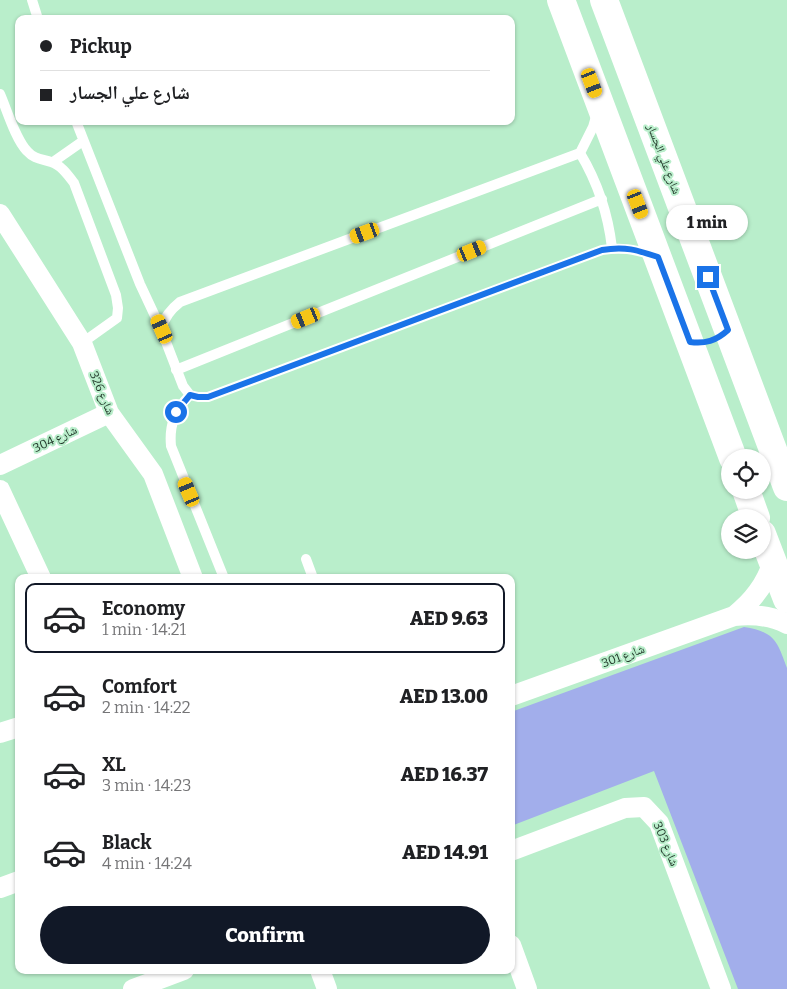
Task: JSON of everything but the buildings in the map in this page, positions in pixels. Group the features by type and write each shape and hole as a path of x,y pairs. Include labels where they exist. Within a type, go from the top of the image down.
{"street":[{"path":"561,0 731,449"},
{"name":"شارع علي الجسار","path":"604,0 787,487"},
{"name":"شارع 326","path":"0,214 82,343 109,413 153,474 191,574"},
{"path":"690,342 710,342 728,330"},
{"path":"722,426 726,420 737,412 752,410 759,412"},
{"name":"شارع 304","path":"0,465 109,413"},
{"path":"0,490 38,574"},
{"path":"771,557 787,599"},
{"name":"شارع 301","path":"734,616 754,598 768,575 773,562"},
{"name":"شارع 301","path":"515,695 734,616 757,615 779,620 787,624"},
{"path":"0,733 15,728"},
{"name":"شارع 303","path":"515,849 625,808 644,807 660,823 721,989"},
{"path":"0,888 15,882"},
{"path":"515,956 527,989"},
{"path":"132,989 173,974"},
{"path":"321,974 327,989"}],"lane":[{"path":"32,0 37,15"},
{"path":"0,94 27,152 38,159 53,162 66,171 74,183 116,294 117,318 82,343"},
{"path":"162,329 165,318 180,302 580,153 593,127 599,99"},
{"path":"77,125 140,284 162,329 183,386 190,395 198,397 208,397 602,250 629,248 658,257"},
{"path":"53,162 83,141"},
{"path":"580,153 589,167 602,199 607,215 612,248"},
{"path":"176,370 602,199"},
{"path":"190,395 176,412 171,429 171,446 222,574"},
{"path":"306,559 312,574"}],"shaded area":[{"path":"744,627 762,632 773,639 787,668 787,989 738,989 654,771 515,824 515,711"}],"route":[{"path":"176,412 190,395 208,397 602,250 618,247 629,248 658,257 690,342 710,342 728,330 708,277"}]}
